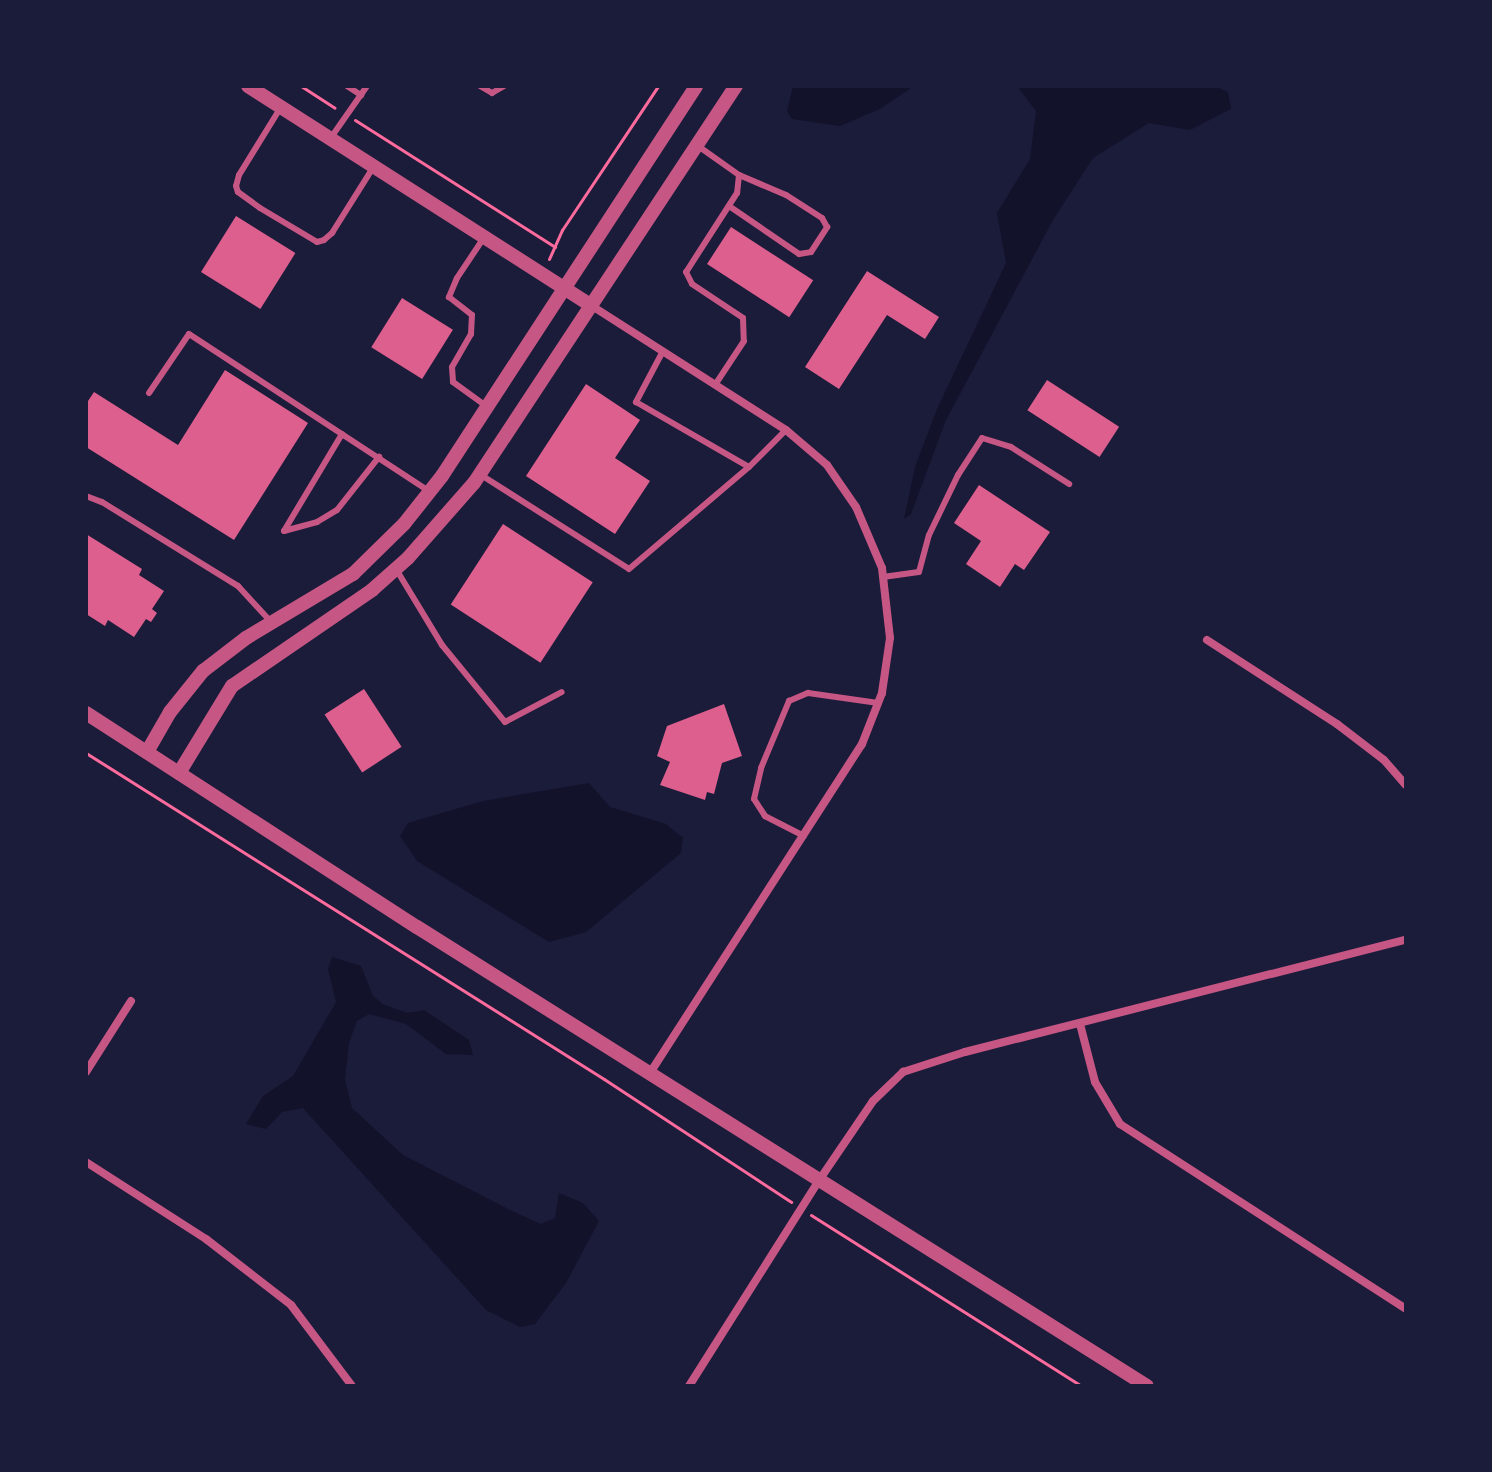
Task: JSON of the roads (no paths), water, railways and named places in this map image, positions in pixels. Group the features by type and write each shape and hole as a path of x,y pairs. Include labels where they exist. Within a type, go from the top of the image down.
{"street":[{"path":"248,86 786,430 827,465 856,507 882,573 890,638 878,703 862,744 651,1071"},
{"path":"147,752 170,712 203,671 272,623 353,574 404,524 429,491 696,86"},
{"path":"179,773 232,686 288,647 311,636 396,569 480,474 736,86"},
{"path":"429,491 451,509"},
{"path":"272,623 288,647"},
{"path":"1207,640 1337,724 1384,760 1406,785"},
{"path":"86,713 417,927 651,1071 1147,1386"},
{"path":"689,1386 873,1101 903,1072 965,1052 1406,940"},
{"path":"86,1072 131,1001"},
{"path":"1080,1024 1095,1082 1120,1124 1406,1309"},
{"path":"86,1162 206,1239 291,1305 352,1386"}],"lane":[{"path":"347,86 361,95"},
{"path":"330,139 367,86"},
{"path":"480,86 492,93 504,86"},
{"path":"281,107 239,175 236,186 238,192 260,208 317,242 324,240 332,233 374,166"},
{"path":"697,145 739,175 786,195 822,218 827,227 811,252 799,254 729,206"},
{"path":"715,385 744,341 743,318 692,284 686,272 737,193 739,175"},
{"path":"484,237 457,278 449,297 472,315 471,334 452,367 453,382 485,405"},
{"path":"149,393 189,334 429,491"},
{"path":"663,351 636,402 749,467"},
{"path":"480,474 629,569 749,467 786,430"},
{"path":"342,434 284,531 317,522 337,510 379,457"},
{"path":"882,573 919,572 935,523 958,475 982,438 1011,447 1069,484"},
{"path":"86,496 102,502 238,586 272,623"},
{"path":"396,569 442,645 505,722 562,692"},
{"path":"804,836 765,816 754,799 761,768 789,701 808,693 878,703"}]}
